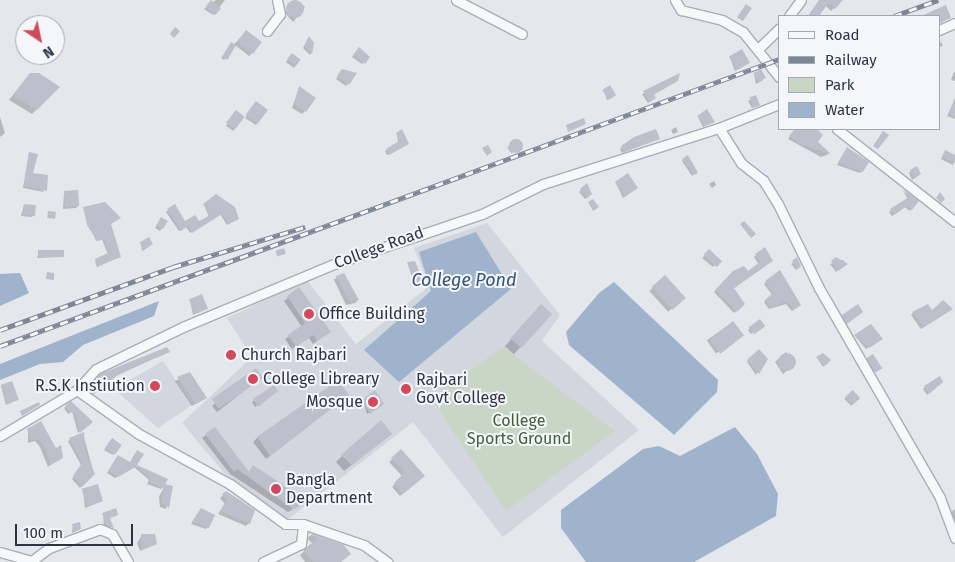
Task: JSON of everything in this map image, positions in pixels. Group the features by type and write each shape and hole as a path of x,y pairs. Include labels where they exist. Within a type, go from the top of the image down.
{"street":[{"path":"267,31 280,14 277,0"},
{"path":"456,0 522,34"},
{"path":"675,0 681,10 722,20 759,48 778,76"},
{"path":"789,15 801,0"},
{"path":"940,30 955,23"},
{"path":"759,48 778,30"},
{"name":"College Road","path":"0,436 77,390 96,369 334,264 482,214 543,184 719,128 778,104"},
{"path":"719,128 741,162 763,180 778,204 819,288 940,498 955,538"},
{"path":"838,130 955,222"},
{"path":"77,390 139,434 230,484 286,524 303,524 364,546 387,562"},
{"path":"263,562 301,544 303,524"},
{"path":"0,552 34,561 49,548 100,529 112,534 128,562"}],"shaded area":[{"name":"Rajbari Govt College","path":"487,223 560,315 542,341 639,430 503,537 413,422 286,521 231,481 182,423 252,357 227,318 307,280 356,344 429,286 414,248"},
{"path":"163,361 192,405 158,428 114,389"}],"green space":[{"name":"College Sports Ground","path":"503,347 615,431 506,511 431,398"}],"water":[{"name":"College Pond","path":"476,232 511,289 399,382 364,350 431,291 419,252"},
{"path":"20,273 29,293 0,306 0,274"},
{"path":"614,282 718,380 717,392 674,435 569,345 566,332 599,293"},
{"path":"159,301 154,316 83,345 63,362 40,364 0,380 0,364"},
{"path":"735,427 757,454 778,494 776,516 694,562 586,562 561,528 561,510 643,449 659,446 680,456"}],"building":[{"path":"211,0 221,8 215,15 205,7"},
{"path":"295,0 301,3 304,9 301,15 295,18 289,15 286,9 289,3"},
{"path":"819,0 843,0 835,9 829,3 819,15 809,15"},
{"path":"746,4 752,8 743,21 737,17"},
{"path":"946,5 951,18 940,23 940,15 923,15"},
{"path":"175,27 180,31 174,38 170,34"},
{"path":"246,30 262,42 253,54 237,42"},
{"path":"309,36 314,43 312,54 304,46"},
{"path":"231,42 236,45 227,60 222,57"},
{"path":"359,47 370,57 365,64 353,55"},
{"path":"742,49 750,63 737,70 729,56"},
{"path":"292,53 301,60 296,66 287,59"},
{"path":"342,69 357,73 349,85 337,76"},
{"path":"761,69 766,78 758,82 753,73"},
{"path":"30,73 39,73 60,87 37,110 13,95"},
{"path":"680,73 678,81 654,94 656,98 650,102 643,91"},
{"path":"610,85 616,95 608,100 602,90"},
{"path":"299,86 316,98 306,112 294,105"},
{"path":"756,95 760,105 754,108 750,98"},
{"path":"955,98 955,117 948,114"},
{"path":"256,101 268,110 258,124 246,115"},
{"path":"707,109 715,122 705,126 697,116"},
{"path":"236,110 245,117 235,129 226,123"},
{"path":"584,118 586,124 568,132 566,125"},
{"path":"402,129 409,144 389,155 386,149 399,141 396,133"},
{"path":"656,129 660,139 624,152 621,146 634,137"},
{"path":"794,130 818,130 823,135 818,142 831,154 802,145 789,136"},
{"path":"883,131 889,135 878,149 873,146"},
{"path":"516,139 521,141 523,146 521,151 516,153 511,151 509,146 511,141"},
{"path":"488,145 492,152 487,156 482,148"},
{"path":"847,147 869,162 863,172 838,163"},
{"path":"945,150 955,155 955,163 942,157"},
{"path":"29,152 38,154 33,173 48,175 47,191 24,186"},
{"path":"688,155 698,173 694,175 682,159"},
{"path":"917,166 921,174 914,179 910,170"},
{"path":"628,173 638,188 625,197 615,182"},
{"path":"587,183 592,194 587,198 580,189"},
{"path":"903,189 919,201 912,210 907,206 894,215 890,209 909,197"},
{"path":"78,190 79,206 65,207 64,191"},
{"path":"940,192 945,199 941,203 936,198"},
{"path":"216,194 235,207 239,219 229,224 222,214 192,233 188,226 181,231 167,209 175,204 185,221 195,215 199,221 210,215 203,204"},
{"path":"593,199 599,207 593,211 588,202"},
{"path":"105,202 121,218 111,224 121,257 98,266 95,259 108,253 104,239 97,241 87,225 83,207"},
{"path":"24,204 36,205 35,216 23,215"},
{"path":"48,211 56,212 55,219 47,218"},
{"path":"161,217 168,221 163,229 156,226"},
{"path":"744,221 756,234 751,238 740,224"},
{"path":"149,237 153,244 143,249 139,242"},
{"path":"765,247 773,261 734,288 745,304 737,312 715,290 733,271 744,266 748,271 760,262 755,254"},
{"path":"284,248 286,254 277,256 275,251"},
{"path":"709,249 722,261 717,267 704,255"},
{"path":"38,250 64,250 64,257 38,257"},
{"path":"797,257 801,266 798,269 792,261"},
{"path":"836,257 848,264 838,271 831,261"},
{"path":"415,261 423,281 415,284 407,262"},
{"path":"780,270 801,305 794,310 787,301 771,308 765,300 773,293 765,281"},
{"path":"47,272 54,273 54,280 46,279"},
{"path":"344,273 359,300 350,302 336,276"},
{"path":"665,275 686,298 672,310 652,287"},
{"name":"Office Building","path":"299,287 331,332 317,341 313,335 296,347 288,335 305,323 287,296"},
{"path":"202,294 208,309 195,314 189,299"},
{"path":"943,300 953,309 924,327 912,312 928,304 932,310"},
{"path":"541,304 552,314 521,348 510,338"},
{"path":"858,304 863,312 847,324 842,315"},
{"path":"760,319 765,326 754,335 749,327"},
{"path":"733,321 744,335 720,354 709,339"},
{"path":"871,324 883,339 869,348 854,335"},
{"path":"167,347 170,352 120,373 94,394 86,389 100,374"},
{"path":"759,349 768,359 759,374 747,360"},
{"path":"787,353 793,356 796,362 793,368 787,371 781,368 778,362 781,356"},
{"path":"823,353 831,360 825,366 816,357"},
{"path":"873,354 882,368 876,373 866,358"},
{"path":"256,368 263,378 219,409 212,399"},
{"path":"190,372 207,398 196,404 177,377"},
{"path":"940,376 943,382 929,394 924,386"},
{"path":"338,380 349,395 270,456 257,437"},
{"path":"12,381 19,400 8,404 1,385"},
{"path":"274,385 278,391 258,407 253,399"},
{"name":"Mosque","path":"375,390 384,404 370,414 362,400"},
{"path":"853,390 860,398 853,405 845,397"},
{"path":"71,401 93,422 80,433 74,411 70,413 65,406"},
{"path":"39,402 40,405 22,416 20,411"},
{"path":"381,420 392,434 352,465 341,455"},
{"path":"41,421 56,448 61,445 63,458 51,465 43,444 38,439 31,441 27,429"},
{"path":"215,427 249,472 253,465 304,499 298,508 293,509 237,469 234,472 205,434"},
{"path":"84,432 85,450 95,474 82,487 73,476 82,463 69,438"},
{"path":"112,438 122,445 115,455 105,448"},
{"path":"401,449 425,476 403,494 394,483 405,472 391,458"},
{"path":"137,450 144,454 137,465 168,479 163,488 148,482 150,478 137,466 118,477 108,471 118,455 130,462"},
{"path":"98,484 103,501 87,506 82,489"},
{"path":"165,484 173,486 169,508 161,502"},
{"path":"226,491 255,510 250,524 220,511 227,500 222,494"},
{"path":"116,508 118,515 110,518 114,528 106,525 102,513"},
{"path":"201,508 215,515 209,528 192,522"},
{"path":"80,522 81,529 74,532 72,524"},
{"path":"310,533 344,545 351,554 341,562 313,562 303,550 317,539"},
{"path":"141,534 155,534 157,544 142,550"}],"railway":[{"path":"897,15 938,0"},
{"path":"0,346 778,59"},
{"path":"0,330 173,267 305,227"}],"place":[{"name":"Office Building","path":"309,314"},
{"name":"Church Rajbari","path":"231,355"},
{"name":"College Libreary","path":"253,379"},
{"name":"R.S.K Instiution","path":"155,386"},
{"name":"Rajbari Govt College","path":"406,389"},
{"name":"Mosque","path":"373,402"},
{"name":"Bangla Department","path":"276,489"}]}
